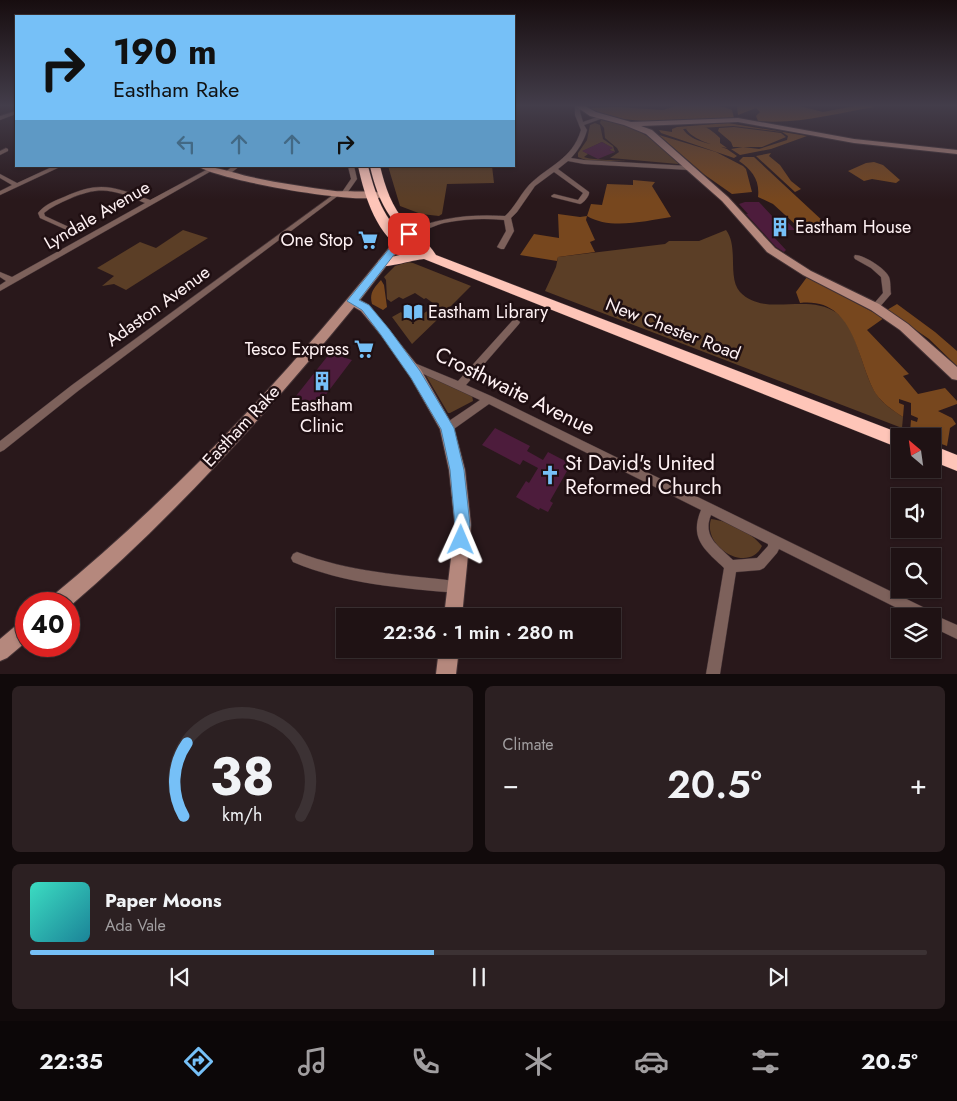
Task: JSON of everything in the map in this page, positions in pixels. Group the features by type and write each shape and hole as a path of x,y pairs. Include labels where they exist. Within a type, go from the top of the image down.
{"highway":[{"name":"New Chester Road","path":"363,167 369,191 379,216 405,237"},
{"name":"New Chester Road","path":"375,167 383,195 413,250 891,436"},
{"path":"384,263 405,257 431,256"},
{"path":"941,457 957,463"}],"main road":[{"path":"655,136 737,211 770,250 806,272 875,307 904,327 957,376"},
{"path":"829,136 957,152"},
{"path":"206,168 275,185 342,194 369,191 383,195"},
{"name":"Eastham Rake","path":"73,592 102,568 259,410 405,237"},
{"path":"352,301 365,308 372,315 409,364 447,428 457,470 463,525 454,608"},
{"path":"0,651 15,639"},
{"path":"446,674 448,658"}],"street":[{"path":"507,218 534,185 568,159 579,145 582,136"},
{"path":"568,159 584,162 689,168"},
{"path":"0,193 57,167"},
{"path":"226,174 236,167"},
{"path":"342,194 354,179 351,167"},
{"name":"Lyndale Avenue","path":"0,288 206,168"},
{"path":"554,170 587,193 580,202 554,196"},
{"path":"0,176 17,185"},
{"path":"69,229 42,217 41,213 47,208 83,190 108,187 149,202"},
{"name":"Adaston Avenue","path":"0,447 74,388 342,194"},
{"path":"405,237 421,227 453,220 485,217 507,218"},
{"path":"501,247 510,231 507,218"},
{"path":"858,257 874,266 885,276 886,294 875,307"},
{"path":"0,274 13,281"},
{"path":"460,386 516,322"},
{"name":"Crosthwaite Avenue","path":"409,364 488,399 910,608"},
{"path":"447,428 488,399"},
{"path":"708,508 702,524 704,536 711,547 731,566 760,564 773,549 775,541"},
{"path":"297,558 320,568 348,575 457,587"},
{"path":"713,674 731,566"},
{"path":"941,624 957,632"}],"shaded area":[{"path":"588,136 602,136 603,139 613,146 615,152 609,150 612,148 602,142 583,151 588,154 584,157 626,161 588,161 578,157 578,153"},
{"path":"605,136 648,136 678,164 610,158 619,152"},
{"path":"661,136 716,152 743,166 746,169 752,192 732,194 705,175"},
{"path":"671,136 691,136 727,149 737,156 734,158"},
{"path":"695,136 718,136 720,143 727,148 711,144"},
{"path":"724,136 786,137 762,147 733,147 731,142"},
{"path":"788,136 806,136 771,149 740,155 731,149 743,147 759,149 787,140"},
{"path":"771,153 769,156 780,165 791,181 801,189 795,192 756,156"},
{"path":"743,157 754,157 825,223 795,224 773,204 758,197 758,185 754,176 739,161"},
{"path":"874,162 883,165 900,180 896,183 872,179 864,181 848,171 866,163"},
{"path":"388,167 492,167 494,183 447,184 442,214 439,216 421,214 400,206"},
{"path":"633,180 655,182 652,186 671,217 617,224 606,223 587,216 591,204 602,205 607,184 633,185"},
{"path":"558,214 587,216 586,220 595,240 590,242 595,252 558,257 557,261 520,255 534,234 559,238"},
{"path":"183,230 208,238 126,290 114,284 102,286 114,276 97,268 140,242 156,248"},
{"path":"726,230 732,245 736,286 750,300 774,305 813,305 825,307 837,313 850,329 867,375 877,395 885,404 903,417 902,428 545,291 556,267 558,257 665,244 669,241 699,241"},
{"path":"408,262 471,286 441,316 432,310 437,306 415,293 403,299 399,297 391,302 387,299 386,280 384,277 395,266"},
{"path":"807,277 884,318 867,330 909,374 903,376 918,394 945,388 957,401 957,404 938,411 952,418 956,424 950,428 947,446 941,444 941,428 910,428 911,420 917,422 918,418 911,415 911,403 899,399 899,403 904,405 903,417 888,407 876,394 858,349 843,320 833,310 819,304 800,303 796,292"},
{"path":"381,280 384,285 387,307 383,310 372,304 371,300 373,291"},
{"path":"897,304 957,351 957,366 929,339 887,310"},
{"path":"429,310 439,318 412,344 392,317 401,312 405,313 411,321"},
{"path":"425,374 472,395 473,401 448,413"},
{"path":"711,519 739,528 752,536 762,546 756,554 747,558 728,554 713,539 710,530"}],"building":[{"path":"602,142 613,148 609,150 615,152 598,159 582,151"},
{"name":"Eastham House","path":"759,202 773,217 784,218 795,230 782,230 784,235 773,236 786,250 784,252 776,247 746,214 748,214 739,204"},
{"name":"Eastham Clinic","path":"330,353 352,360 315,409 292,401"},
{"name":"St David's United Reformed Church","path":"495,428 530,446 527,451 543,460 548,452 571,464 550,501 553,503 548,512 540,508 539,510 516,497 526,481 529,483 538,468 523,460 520,465 482,445"}],"place":[{"name":"Eastham House","path":"780,227"},
{"name":"One Stop","path":"368,240"},
{"name":"Eastham Library","path":"413,312"},
{"name":"Tesco Express","path":"364,349"},
{"name":"Eastham Clinic","path":"322,381"},
{"name":"St David's United Reformed Church","path":"550,475"}],"route":[{"path":"409,234 400,241 352,301 365,308 372,315 409,364 447,428 457,470 463,525 461,540"}]}
